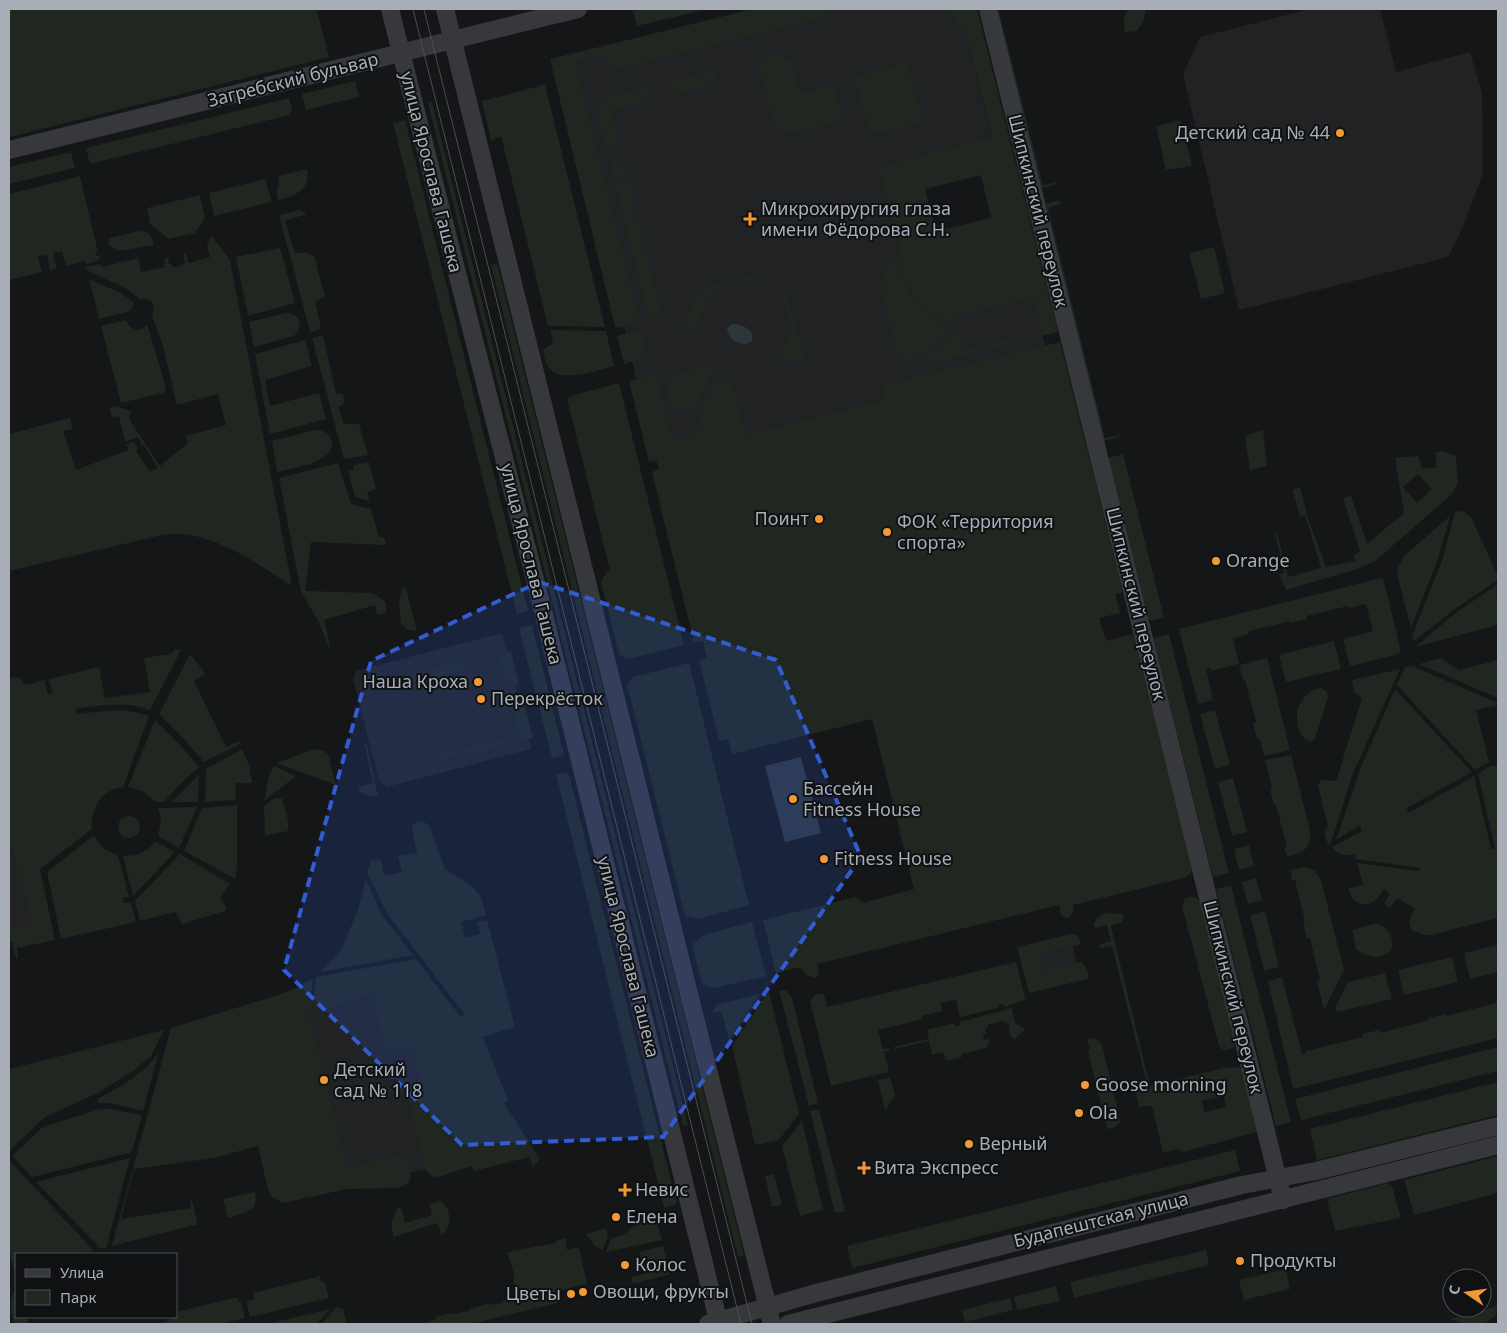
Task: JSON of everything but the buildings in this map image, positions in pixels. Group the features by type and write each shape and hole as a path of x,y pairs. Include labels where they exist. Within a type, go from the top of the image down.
{"street":[{"name":"улица Ярослава Гашека","path":"390,9 539,596 714,1323"},
{"path":"445,9 772,1324"},
{"name":"Загребский бульвар","path":"9,150 578,9"},
{"name":"Шипкинский переулок","path":"988,9 1283,1200"},
{"name":"Будапештская улица","path":"714,1323 768,1307 1242,1184 1316,1171 1498,1126"},
{"name":"Будапештская улица","path":"788,1324 1498,1145"}],"highlighted area":[{"path":"539,582 776,660 861,857 663,1137 462,1145 284,970 371,661"}],"shaded area":[{"name":"Микрохирургия глаза имени Фёдорова С.Н.","path":"771,9 959,9 994,147 891,174 916,290 1025,266 1049,361 654,461 563,61"},
{"name":"Детский сад № 44","path":"1310,9 1380,9 1396,72 1470,52 1482,93 1483,173 1462,229 1448,257 1239,310 1183,74 1200,37"},
{"path":"731,324 740,325 752,333 752,341 746,344 734,341 727,329"},
{"path":"502,633 531,749 387,787 379,780 353,680 356,671"},
{"name":"Бассейн Fitness House","path":"801,757 821,833 785,842 765,766"},
{"path":"9,818 40,928 9,937"},
{"path":"1073,946 1077,963 1043,972 1039,955"},
{"name":"Детский сад № 118","path":"424,972 473,1159 393,1176 283,1181 263,1126 186,1033"}],"green space":[{"path":"9,9 325,9 317,11 329,57 9,137"},
{"path":"641,9 707,9 637,26 633,11"},
{"path":"753,9 826,9 828,17 610,71 605,54 575,62 640,322 620,328 615,327 550,59"},
{"path":"945,9 977,9 1058,332 1042,336 1033,298 957,315 959,328 954,329 915,298 896,258 902,256 879,167 992,137 964,28 958,29 954,13 948,15 952,30 950,31","holes":["981,175 991,218 936,231 925,189"]},
{"path":"996,9 998,9 1043,185 1056,182 1057,184 1042,188"},
{"path":"1129,9 1146,9 1144,20 1137,31 1125,32 1124,20"},
{"path":"779,54 792,61 799,93 834,86 840,111 839,119 828,125 793,133 782,131 773,121 760,69 766,57"},
{"path":"907,63 923,122 870,135 855,77"},
{"path":"714,70 718,83 672,95 669,82"},
{"path":"355,81 359,97 306,110 302,94"},
{"path":"545,85 605,327 548,326 501,136 491,141 482,101"},
{"path":"648,87 651,100 611,110 619,142 615,143 616,148 607,150 599,114 601,102 605,98 614,95"},
{"path":"289,98 292,110 290,115 90,164 86,148"},
{"path":"432,102 688,1125 683,1126 428,103"},
{"path":"405,120 528,611 517,614 393,123"},
{"path":"1181,120 1192,166 1166,170 1156,126"},
{"path":"71,152 75,168 9,184 9,167"},
{"path":"616,156 618,166 625,164 626,171 621,173 623,182 629,180 637,213 631,214 633,222 639,221 645,245 639,247 641,253 647,252 662,317 655,319 649,317 609,157"},
{"path":"307,169 307,182 304,187 296,194 278,200 276,191 278,190 279,176"},
{"path":"80,176 98,252 95,253 96,256 99,255 100,260 86,264 85,261 66,266 62,251 53,253 57,268 50,270 47,255 38,256 42,272 9,280 9,194"},
{"path":"265,179 272,202 214,216 209,193"},
{"path":"200,195 205,218 195,233 169,239 150,224 147,208"},
{"path":"1060,200 1061,204 1048,208 1105,438 1119,435 1119,437 1104,441 1046,204"},
{"path":"300,210 307,214 285,221 295,253 307,253 314,256 325,296 315,301 321,329 310,332 279,215"},
{"path":"140,231 150,235 154,245 119,251 109,245 109,238"},
{"path":"211,235 230,260 292,586 230,549 196,536 179,534 162,535 9,571 9,434 70,418 73,429 63,431 76,470 128,450 127,444 134,442 138,449 136,451 150,472 158,468 144,445 142,445 138,437 125,442 119,416 112,418 110,408 115,406 131,411 129,419 160,466 188,443 186,436 226,425 218,394 177,405 162,343 152,316 154,306 152,302 143,298 140,299 124,287 87,271 86,267 100,264 102,267 138,258 141,272 165,267 164,259 168,258 169,264 172,267 178,267 185,263 183,254 186,253 189,263 210,257 207,246"},
{"path":"1214,247 1225,293 1201,299 1189,253"},
{"path":"280,248 295,303 248,316 236,257"},
{"path":"894,259 913,300 950,332 908,364 897,354 882,294 882,278 888,265"},
{"path":"497,263 744,1255 738,1257 491,265"},
{"path":"755,273 752,281 737,282 716,290 706,301 698,328 690,327 682,322 704,286"},
{"path":"89,279 123,294 134,303 130,311 99,319"},
{"path":"786,289 805,361 786,362 779,358 784,351 789,336 789,321 781,298"},
{"path":"286,313 295,315 299,321 299,328 294,336 254,347 249,322"},
{"path":"126,320 130,326 139,330 147,324 166,392 121,403 101,326"},
{"path":"641,329 647,354 646,358 624,364 617,336"},
{"path":"550,330 606,331 614,366 569,376 560,375 552,371 546,363 543,350 553,343"},
{"path":"960,332 964,349 1013,338 1014,343 921,366 913,366 955,334"},
{"path":"323,335 336,394 343,394 345,403 338,407 344,424 359,424 368,455 344,459 312,338"},
{"path":"305,340 312,366 265,380 270,406 319,393 326,419 270,434 255,354"},
{"name":"ФОК «Территория спорта»","path":"1060,342 1123,592 1115,594 1120,613 1099,618 1106,641 1133,634 1192,869 1190,874 1184,878 1073,905 1074,912 1068,918 1061,915 1059,905 817,964 819,975 815,978 806,975 801,967 776,973 763,920 855,897 862,903 914,889 872,719 732,754 728,739 719,741 699,660 707,658 703,641 694,642 652,472 659,469 656,460 649,462 629,381 657,374 668,431 676,438 686,440 696,433 704,405 719,376 731,378 746,435 886,400 882,385"},
{"path":"707,366 713,370 693,411 682,408 672,410 664,377"},
{"path":"619,383 684,645 629,659 619,655 601,582 607,571 610,570 567,399 574,395"},
{"path":"320,430 330,437 332,447 328,453 313,463 277,472 272,441"},
{"path":"1263,430 1267,466 1250,470 1245,436"},
{"path":"1443,451 1456,456 1458,483 1451,495 1374,562 1357,569 1286,590 1279,574 1284,573 1275,533 1277,532 1288,577 1321,568 1305,515 1300,518 1293,490 1300,487 1308,519 1326,567 1355,561 1354,556 1360,551 1343,498 1351,496 1367,544 1404,513 1395,458 1418,456 1422,469 1437,467 1435,452","holes":["1418,474 1432,489 1417,503 1403,487"]},
{"path":"1123,454 1164,618 1149,621 1108,458"},
{"path":"369,462 376,489 367,492 370,501 355,497 348,471 354,470 353,465"},
{"path":"338,463 351,504 371,509 379,537 384,537 386,545 311,542 305,591 372,593 386,602 386,613 377,615 375,605 324,620 332,655 319,622 301,592 279,478"},
{"path":"1459,511 1471,517 1498,576 1498,580 1455,609 1414,641 1412,636 1442,561 1455,512"},
{"path":"1450,516 1438,559 1411,628 1397,573 1398,568 1403,557"},
{"path":"1381,578 1384,581 1400,648 1400,652 1396,655 1350,666 1343,639 1373,631 1366,604 1349,608 1348,606 1307,616 1307,619 1249,631 1249,634 1233,638 1239,664 1211,671 1210,668 1206,669 1213,700 1198,704 1179,629"},
{"path":"1498,584 1498,595 1496,596 1498,625 1415,647 1457,612"},
{"path":"402,587 406,588 417,631 408,630 401,624 399,605"},
{"path":"532,625 564,755 552,758 519,628"},
{"path":"1169,634 1229,873 1213,877 1153,638"},
{"path":"1334,641 1341,669 1286,682 1279,655"},
{"path":"175,649 181,650 150,710 132,705 104,705 76,709 77,714 130,711 149,716 123,787 109,792 99,801 93,814 92,829 40,869 55,940 17,948 18,958 16,958 12,942 9,942 9,931 34,925 21,882 9,885 9,879 20,876 9,838 9,679 13,677 20,678 26,685 44,680 48,695 53,693 49,679 99,667 105,698 150,692 144,658 171,654"},
{"path":"511,651 519,684 514,686 505,680 498,654"},
{"path":"190,654 206,674 194,681 226,747 239,741 240,744 204,762 159,714"},
{"path":"1267,658 1290,750 1264,756 1260,739 1257,739 1253,723 1256,722 1239,665"},
{"path":"1441,658 1459,670 1498,660 1498,698 1419,664"},
{"path":"467,661 469,669 426,680 424,671"},
{"path":"689,663 749,905 698,919 685,916 627,685 633,677"},
{"path":"1412,666 1498,703 1498,705 1476,710 1489,762 1475,770 1397,685 1405,667"},
{"path":"1400,669 1352,776 1330,846 1324,831 1328,827 1318,785 1321,780 1336,781 1362,698 1354,692 1352,680"},
{"path":"1321,688 1326,691 1328,697 1315,739 1311,742 1304,738 1299,731 1297,714 1305,697 1312,691"},
{"path":"1395,689 1472,772 1407,808 1408,813 1474,776 1491,849 1495,849 1478,774 1490,766 1498,765 1498,918 1425,935 1411,930 1409,920 1415,909 1398,898 1390,908 1384,903 1390,894 1384,889 1373,902 1368,904 1360,904 1354,900 1349,892 1348,888 1363,885 1357,863 1420,871 1419,868 1356,859 1355,854 1342,855 1332,847 1362,831 1360,825 1336,840 1361,767"},
{"path":"525,707 533,738 520,741 514,718 520,709"},
{"path":"1215,710 1230,765 1215,769 1200,714"},
{"path":"155,720 199,767 164,802 155,802 143,791 128,787"},
{"path":"506,738 508,744 434,761 433,755"},
{"path":"364,743 367,745 378,796 369,796 359,791 359,787 373,783"},
{"path":"242,749 249,765 252,783 235,783 236,800 205,802 206,769"},
{"path":"315,749 328,754 336,785 276,763"},
{"path":"1291,755 1310,837 1308,846 1302,852 1287,857 1284,848 1287,847 1270,790 1272,788 1265,760"},
{"path":"274,766 296,776 264,801 269,775"},
{"path":"566,773 569,775 677,1204 664,1208 556,774"},
{"path":"199,775 198,802 172,802"},
{"path":"1233,778 1247,832 1232,836 1218,782"},
{"path":"285,797 282,799 288,820 288,831 265,836 264,806 273,799"},
{"path":"237,805 237,869 235,879 184,851 202,808"},
{"path":"197,807 179,848 158,836 161,820 158,808"},
{"path":"129,816 137,819 140,827 137,835 129,838 121,835 118,827 121,819"},
{"path":"420,821 430,827 445,869 473,887 481,897 486,915 461,922 465,938 480,934 477,922 487,920 515,1027 483,1037 508,1101 504,1103 540,1159 533,1167 529,1157 474,1171 472,1166 438,1177 430,1174 426,1171 410,1103 412,1093 422,1088 413,1047 394,1051 384,1042 372,995 316,1010 314,999 316,977 416,959 460,1016 465,1015 386,912 367,872 371,861 381,859 384,876 402,872 398,856 417,853 412,828 413,824"},
{"path":"94,835 103,848 118,856 129,897 123,898 124,903 131,903 136,922 61,939 47,872"},
{"path":"155,841 175,852 133,896 123,856 141,853"},
{"path":"1249,845 1254,866 1239,870 1234,849"},
{"path":"180,854 230,884 220,898 227,908 225,911 182,924 175,912 140,921 135,901"},
{"path":"1305,867 1315,871 1321,880 1344,970 1324,1010 1317,981 1320,980 1310,938 1307,939 1295,880 1292,880 1290,870"},
{"path":"1256,878 1262,900 1248,904 1242,882"},
{"path":"366,879 382,915 413,955 320,972 341,950 358,910"},
{"path":"1231,885 1291,1122 1276,1126 1216,889"},
{"path":"1195,897 1200,901 1235,1043 1234,1047 1228,1050 1224,1050 1219,1046 1182,906 1185,898"},
{"path":"1265,911 1279,967 1264,971 1250,915"},
{"path":"1106,913 1122,914 1124,917 1122,922 1111,926 1150,1086 1224,1068 1238,1067 1242,1070 1257,1132 1183,1152 1177,1149 1163,1153 1152,1106 1139,1107 1135,1088 1147,1084 1112,946 1101,948 1099,946 1111,941 1107,925 1095,928 1093,925 1097,918","holes":["1224,1096 1226,1107 1204,1112 1202,1101"]},
{"path":"752,922 766,976 714,988 702,984 692,945 703,935"},
{"path":"1373,924 1385,927 1390,934 1393,946 1386,954 1376,957 1365,955 1356,949 1352,930"},
{"path":"1070,934 1078,936 1081,941 1080,944 1039,955 1043,971 1081,962 1086,967 1088,979 1029,993 1017,947"},
{"path":"1498,945 1498,972 1470,979 1464,953"},
{"path":"1452,957 1458,982 1404,995 1398,970"},
{"path":"1016,962 1025,998 1027,999 1004,1007 1003,1004 998,1005 998,1008 960,1017 956,1000 941,1003 942,1011 922,1016 923,1019 878,1030 883,1049 889,1048 890,1050 884,1052 889,1072 831,1086 810,1001 816,994 824,994 827,1007"},
{"path":"1385,973 1392,999 1337,1012 1335,1008 1348,982"},
{"path":"1282,977 1302,1054 1306,1053 1306,1051 1363,1037 1363,1034 1379,1030 1380,1033 1429,1020 1429,1018 1445,1014 1446,1016 1496,1003 1498,1000 1498,1038 1293,1089 1268,981"},
{"path":"313,978 311,1000 313,1010 308,1010 347,1167 407,1153 411,1176 410,1181 404,1186 397,1188 346,1189 307,1198 306,1196 303,1199 282,1203 271,1196 268,1190 258,1146 214,1158 134,1169 121,1219 191,1208 190,1201 192,1200 197,1222 196,1225 112,1246 171,1028 278,995 294,989"},
{"path":"779,990 787,991 792,998 818,1103 809,1106"},
{"path":"769,992 799,1114 779,1140 755,1145 732,1046"},
{"path":"760,994 729,1039 721,1011 712,1012 718,1004"},
{"path":"1012,1008 1015,1023 1026,1029 1015,1039 1010,1036 1009,1024 1003,1021 989,1024 985,1030 987,1033 983,1035 984,1040 989,1039 990,1041 986,1048 962,1054 962,1057 946,1061 943,1052 932,1055 929,1041 894,1049 894,1047 929,1040 927,1030 954,1023 955,1026 960,1025 960,1022"},
{"path":"164,1030 151,1056 133,1071 96,1094 45,1117 9,1151 9,1069"},
{"path":"1093,1038 1102,1045 1119,1115 1120,1123 1114,1128 1107,1129 1088,1051 1090,1050 1087,1040"},
{"path":"1498,1047 1498,1071 1301,1120 1295,1099"},
{"path":"159,1051 143,1111 109,1103 98,1103 98,1099 140,1073"},
{"path":"890,1077 895,1095 885,1110 878,1080"},
{"path":"1498,1082 1498,1115 1317,1160 1310,1129"},
{"path":"100,1109 142,1115 132,1152 32,1177 12,1156 43,1127"},
{"path":"819,1109 845,1211 835,1213 810,1111"},
{"path":"802,1121 823,1210 800,1216 782,1146"},
{"path":"1235,1150 1240,1171 852,1268 847,1246"},
{"path":"1498,1156 1498,1193 1414,1215 1404,1180"},
{"path":"130,1158 106,1248 101,1249 36,1182"},
{"path":"9,1160 94,1251 84,1253 15,1253 15,1270 9,1252"},
{"path":"774,1174 782,1205 772,1207 765,1176"},
{"path":"1388,1183 1392,1186 1401,1218 1335,1231 1327,1199"},
{"path":"255,1192 256,1200 254,1207 244,1213 228,1218 223,1199"},
{"path":"441,1201 449,1213 448,1227 442,1235 437,1223 394,1237 392,1222 398,1208 401,1207 405,1223 432,1215 429,1204"},
{"path":"655,1216 662,1240 606,1252 611,1238 623,1235 641,1221"},
{"path":"606,1228 608,1235 603,1250 595,1246 586,1234"},
{"path":"565,1238 567,1250 579,1247 587,1284 558,1291 561,1302 471,1324 419,1324 436,1320 436,1317 450,1313 469,1311 469,1309 491,1303 492,1305 502,1303 502,1301 518,1296 513,1278 515,1277 507,1252 556,1243 556,1241"},
{"path":"663,1246 670,1274 633,1284 631,1277 644,1274 639,1252"},
{"path":"1206,1250 1209,1265 1074,1298 1070,1282"},
{"path":"1286,1269 1290,1289 1244,1300 1239,1280"},
{"path":"320,1276 321,1282 324,1281 329,1298 250,1317 246,1301 254,1299 253,1293"},
{"path":"1056,1286 1060,1301 1017,1310 1014,1297"},
{"path":"15,1290 15,1318 27,1318 29,1324 14,1324 10,1306"},
{"path":"237,1297 239,1302 241,1302 245,1318 221,1324 163,1324 163,1322 171,1318 178,1318 178,1312"},
{"path":"1010,1298 1013,1310 965,1322 962,1310"},
{"path":"1498,1306 1496,1315 1492,1318 1492,1308"},
{"path":"336,1307 343,1309 347,1324 322,1324"},
{"path":"330,1309 317,1324 267,1324"},
{"path":"1492,1318 1484,1324 1463,1324 1450,1319"}],"tram line":[{"path":"413,9 741,1324"},
{"path":"424,9 752,1324"}],"place":[{"name":"Детский сад № 44","path":"1340,133"},
{"name":"Микрохирургия глаза имени Фёдорова С.Н.","path":"750,219"},
{"name":"Поинт","path":"819,519"},
{"name":"ФОК «Территория спорта»","path":"887,532"},
{"name":"Orange","path":"1216,561"},
{"name":"Наша Кроха","path":"478,682"},
{"name":"Перекрёсток","path":"481,699"},
{"name":"Бассейн Fitness House","path":"793,799"},
{"name":"Fitness House","path":"824,859"},
{"name":"Детский сад № 118","path":"324,1080"},
{"name":"Goose morning","path":"1085,1085"},
{"name":"Ola","path":"1079,1113"},
{"name":"Верный","path":"969,1144"},
{"name":"Вита Экспресс","path":"864,1168"},
{"name":"Невис","path":"625,1190"},
{"name":"Елена","path":"616,1217"},
{"name":"Продукты","path":"1240,1261"},
{"name":"Колос","path":"625,1265"},
{"name":"Овощи, фрукты","path":"583,1292"},
{"name":"Цветы","path":"571,1294"}]}
